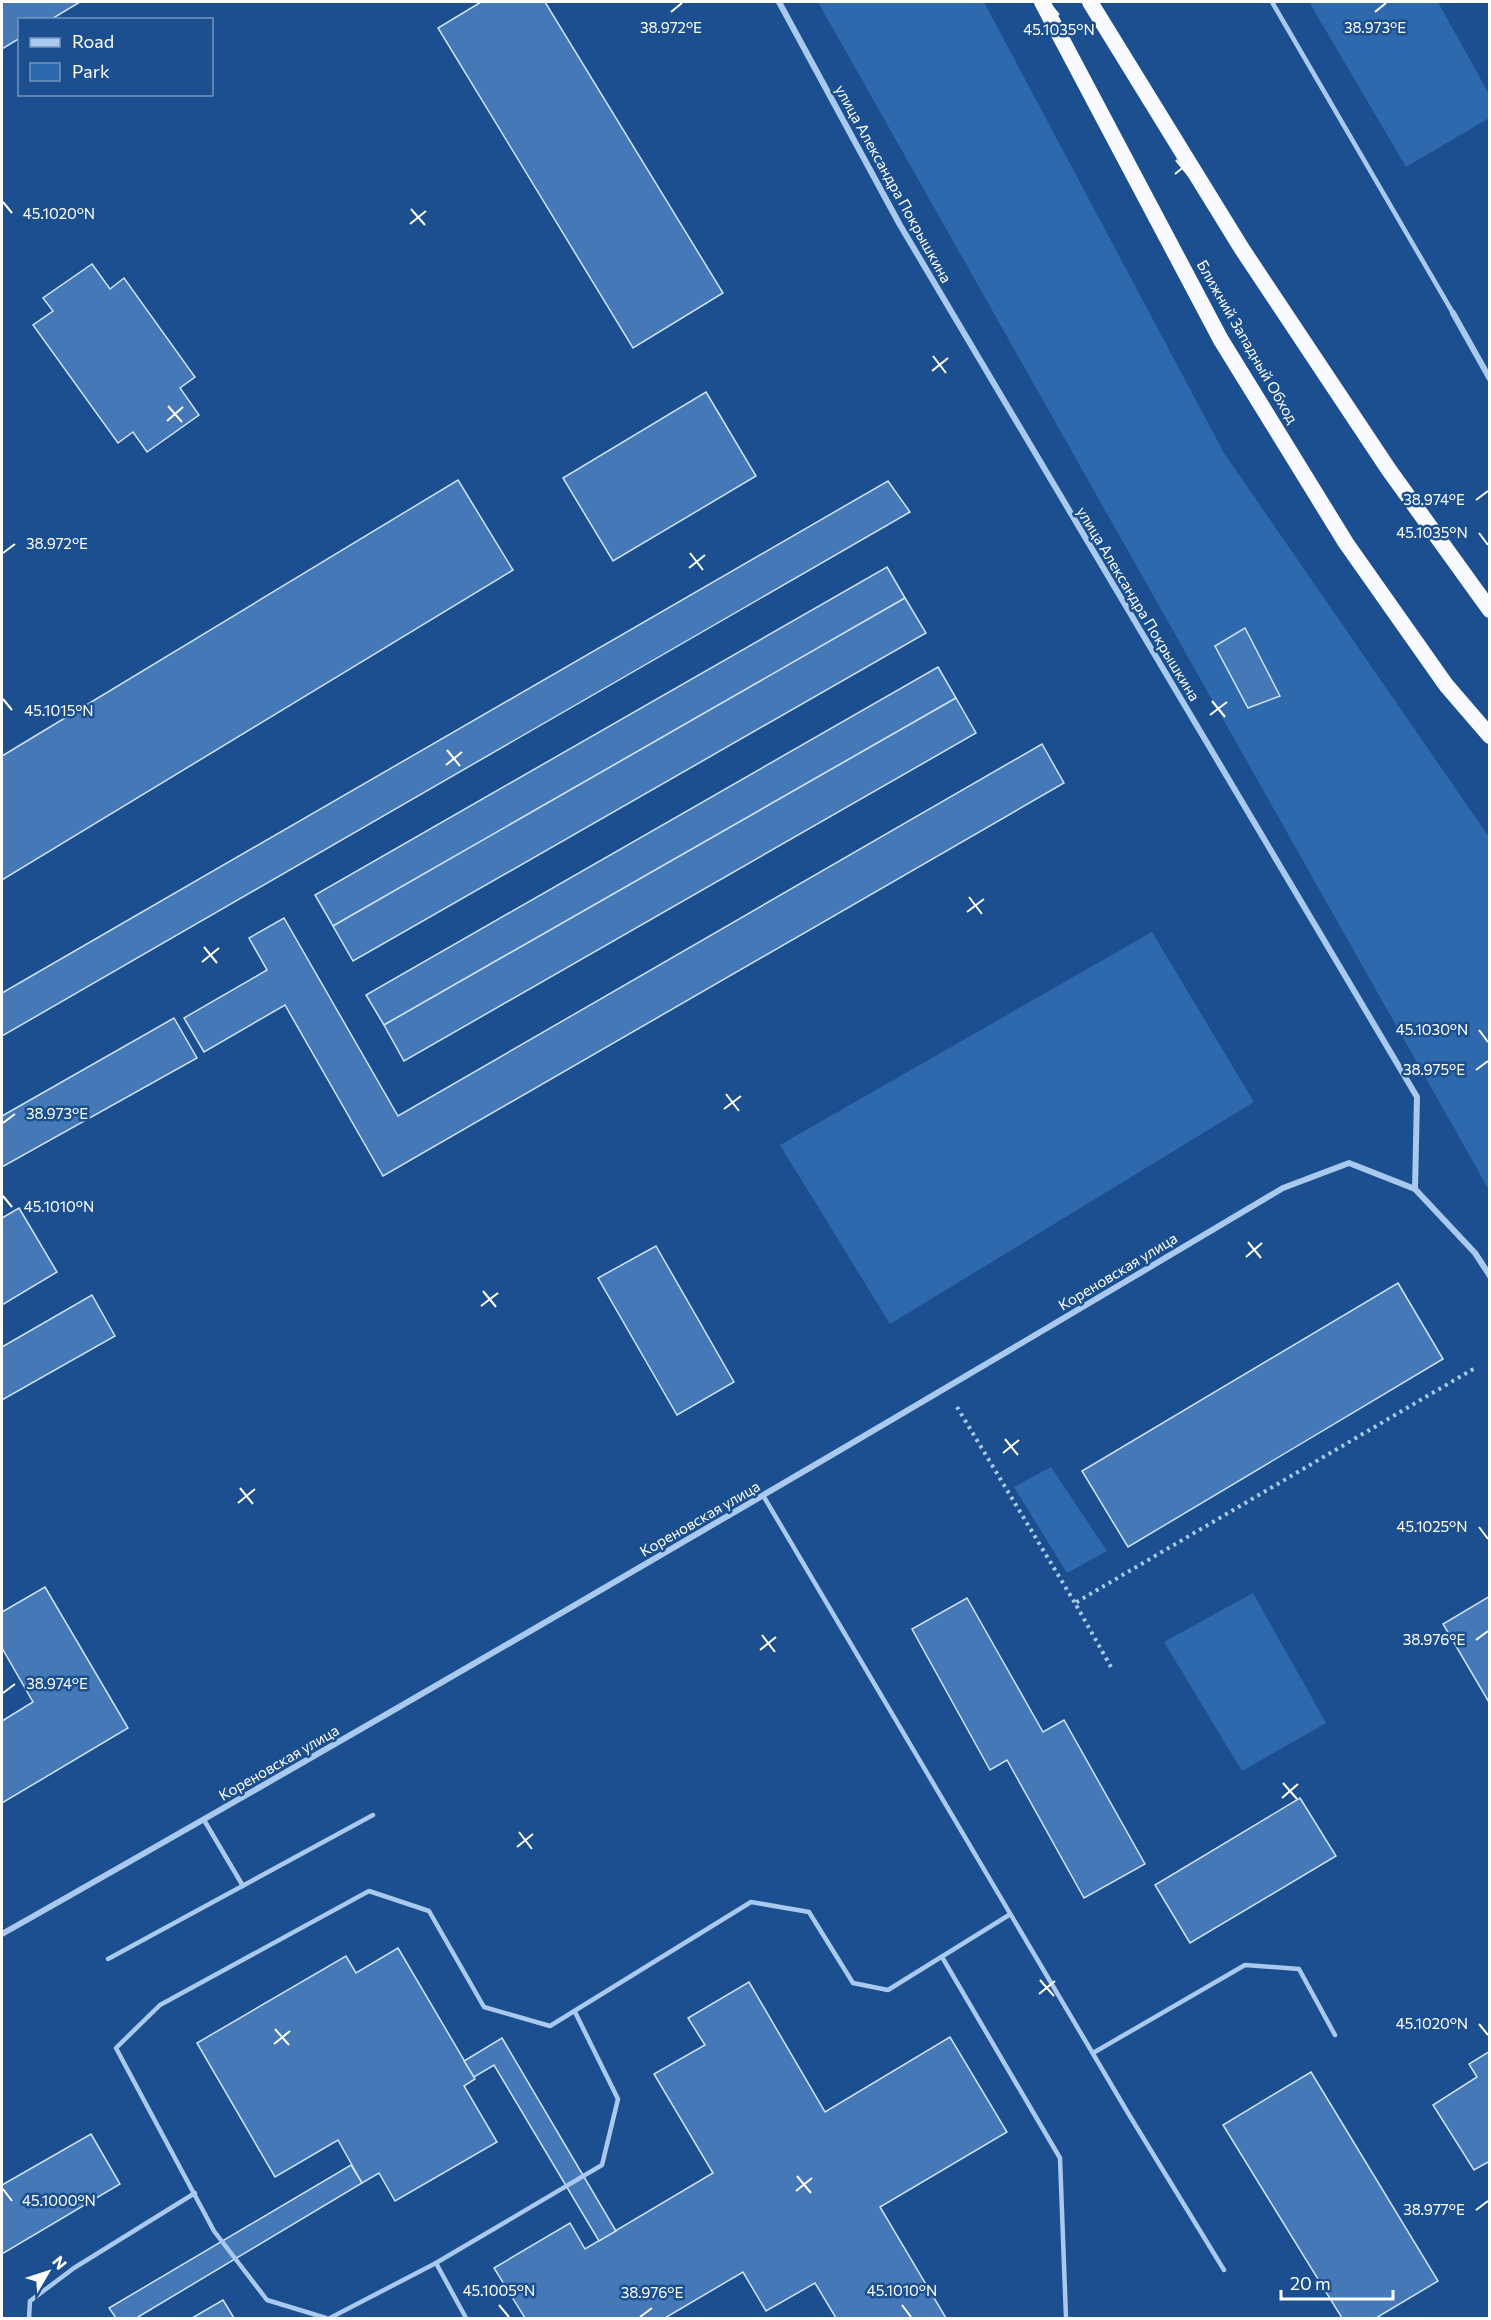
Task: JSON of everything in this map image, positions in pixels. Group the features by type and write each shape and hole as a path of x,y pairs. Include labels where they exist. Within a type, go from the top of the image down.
{"highway":[{"name":"Ближний Западный Обход","path":"1042,2 1221,340 1346,543 1446,685 1490,735"},
{"path":"1090,2 1248,258 1389,470 1490,610"}],"street":[{"name":"улица Александра Покрышкина","path":"779,2 900,225 1417,1097 1415,1189"},
{"path":"1453,313 1490,380"},
{"name":"Кореновская улица","path":"2,1934 764,1497 1283,1188 1349,1163 1415,1189"},
{"path":"1415,1189 1475,1253 1490,1276"}],"lane":[{"path":"1272,2 1453,313"},
{"path":"764,1497 1009,1914 1224,2270"},
{"path":"108,1959 373,1815"},
{"path":"204,1820 243,1886"},
{"path":"575,2012 618,2099 602,2165 436,2264 328,2319 267,2300 214,2231 116,2048 160,2005 369,1891 429,1911 484,2007 550,2026 752,1902 809,1912 853,1983 888,1990 1009,1914"},
{"path":"942,1957 1060,2158 1066,2319"},
{"path":"1093,2053 1245,1965 1299,1969 1335,2035"},
{"path":"29,2319 30,2301 74,2268 195,2193"},
{"path":"436,2264 466,2319"}],"path":[{"path":"1075,1603 1475,1368"},
{"path":"946,1388 1075,1603 1110,1667"}],"green space":[{"path":"818,2 984,2 1224,453 1489,837 1489,1190"},
{"path":"1309,2 1438,2 1489,94 1489,118 1406,167"},
{"path":"1152,932 1254,1102 890,1324 780,1145"},
{"path":"1051,1467 1107,1551 1067,1573 1014,1487"},
{"path":"1253,1593 1326,1723 1242,1771 1164,1642"}],"building":[{"path":"2,2 80,2 53,18 18,18 18,39 2,49"},
{"path":"481,2 545,2 723,293 633,348 438,28"},
{"path":"92,264 110,289 124,278 195,377 180,388 199,415 147,452 133,432 118,443 33,325 53,311 43,298"},
{"path":"706,392 756,476 613,561 563,478"},
{"path":"458,480 513,570 2,880 2,756"},
{"path":"888,481 910,512 2,1036 2,993"},
{"path":"887,567 905,598 333,926 315,895"},
{"path":"905,598 926,633 353,961 333,926"},
{"path":"1245,628 1280,696 1248,708 1215,646"},
{"path":"938,667 956,698 384,1025 366,995"},
{"path":"956,698 976,733 404,1061 384,1025"},
{"path":"1042,744 1064,783 383,1176 285,1005 204,1052 184,1018 267,970 249,938 284,918 398,1116"},
{"path":"174,1018 197,1058 2,1167 2,1116"},
{"path":"19,1208 57,1272 2,1305 2,1218"},
{"path":"656,1246 734,1382 677,1415 598,1278"},
{"path":"1398,1283 1443,1359 1128,1547 1082,1471"},
{"path":"92,1295 115,1336 2,1400 2,1347"},
{"path":"45,1587 128,1728 2,1803 2,1721 33,1702 2,1648 2,1612"},
{"path":"1490,1596 1490,1704 1443,1624"},
{"path":"967,1598 1043,1732 1064,1720 1145,1864 1084,1898 1007,1760 990,1770 912,1629"},
{"path":"1300,1798 1336,1856 1190,1943 1155,1885"},
{"path":"398,1948 474,2077 475,2079 464,2086 497,2142 395,2201 379,2173 362,2183 338,2140 275,2177 197,2043 346,1956 356,1973"},
{"path":"749,1982 825,2112 950,2037 1007,2132 880,2207 946,2318 836,2318 815,2283 766,2311 743,2272 665,2318 525,2318 494,2268 570,2223 585,2249 713,2173 654,2074 705,2045 688,2018"},
{"path":"502,2038 616,2231 599,2241 494,2065 474,2077 464,2061"},
{"path":"1490,2051 1490,2161 1474,2170 1433,2105 1477,2077 1469,2064"},
{"path":"1311,2072 1438,2281 1376,2318 1342,2318 1223,2125"},
{"path":"91,2134 120,2184 2,2254 2,2185"},
{"path":"351,2165 362,2183 139,2318 116,2318 109,2308"},
{"path":"223,2300 234,2318 192,2318"}]}
